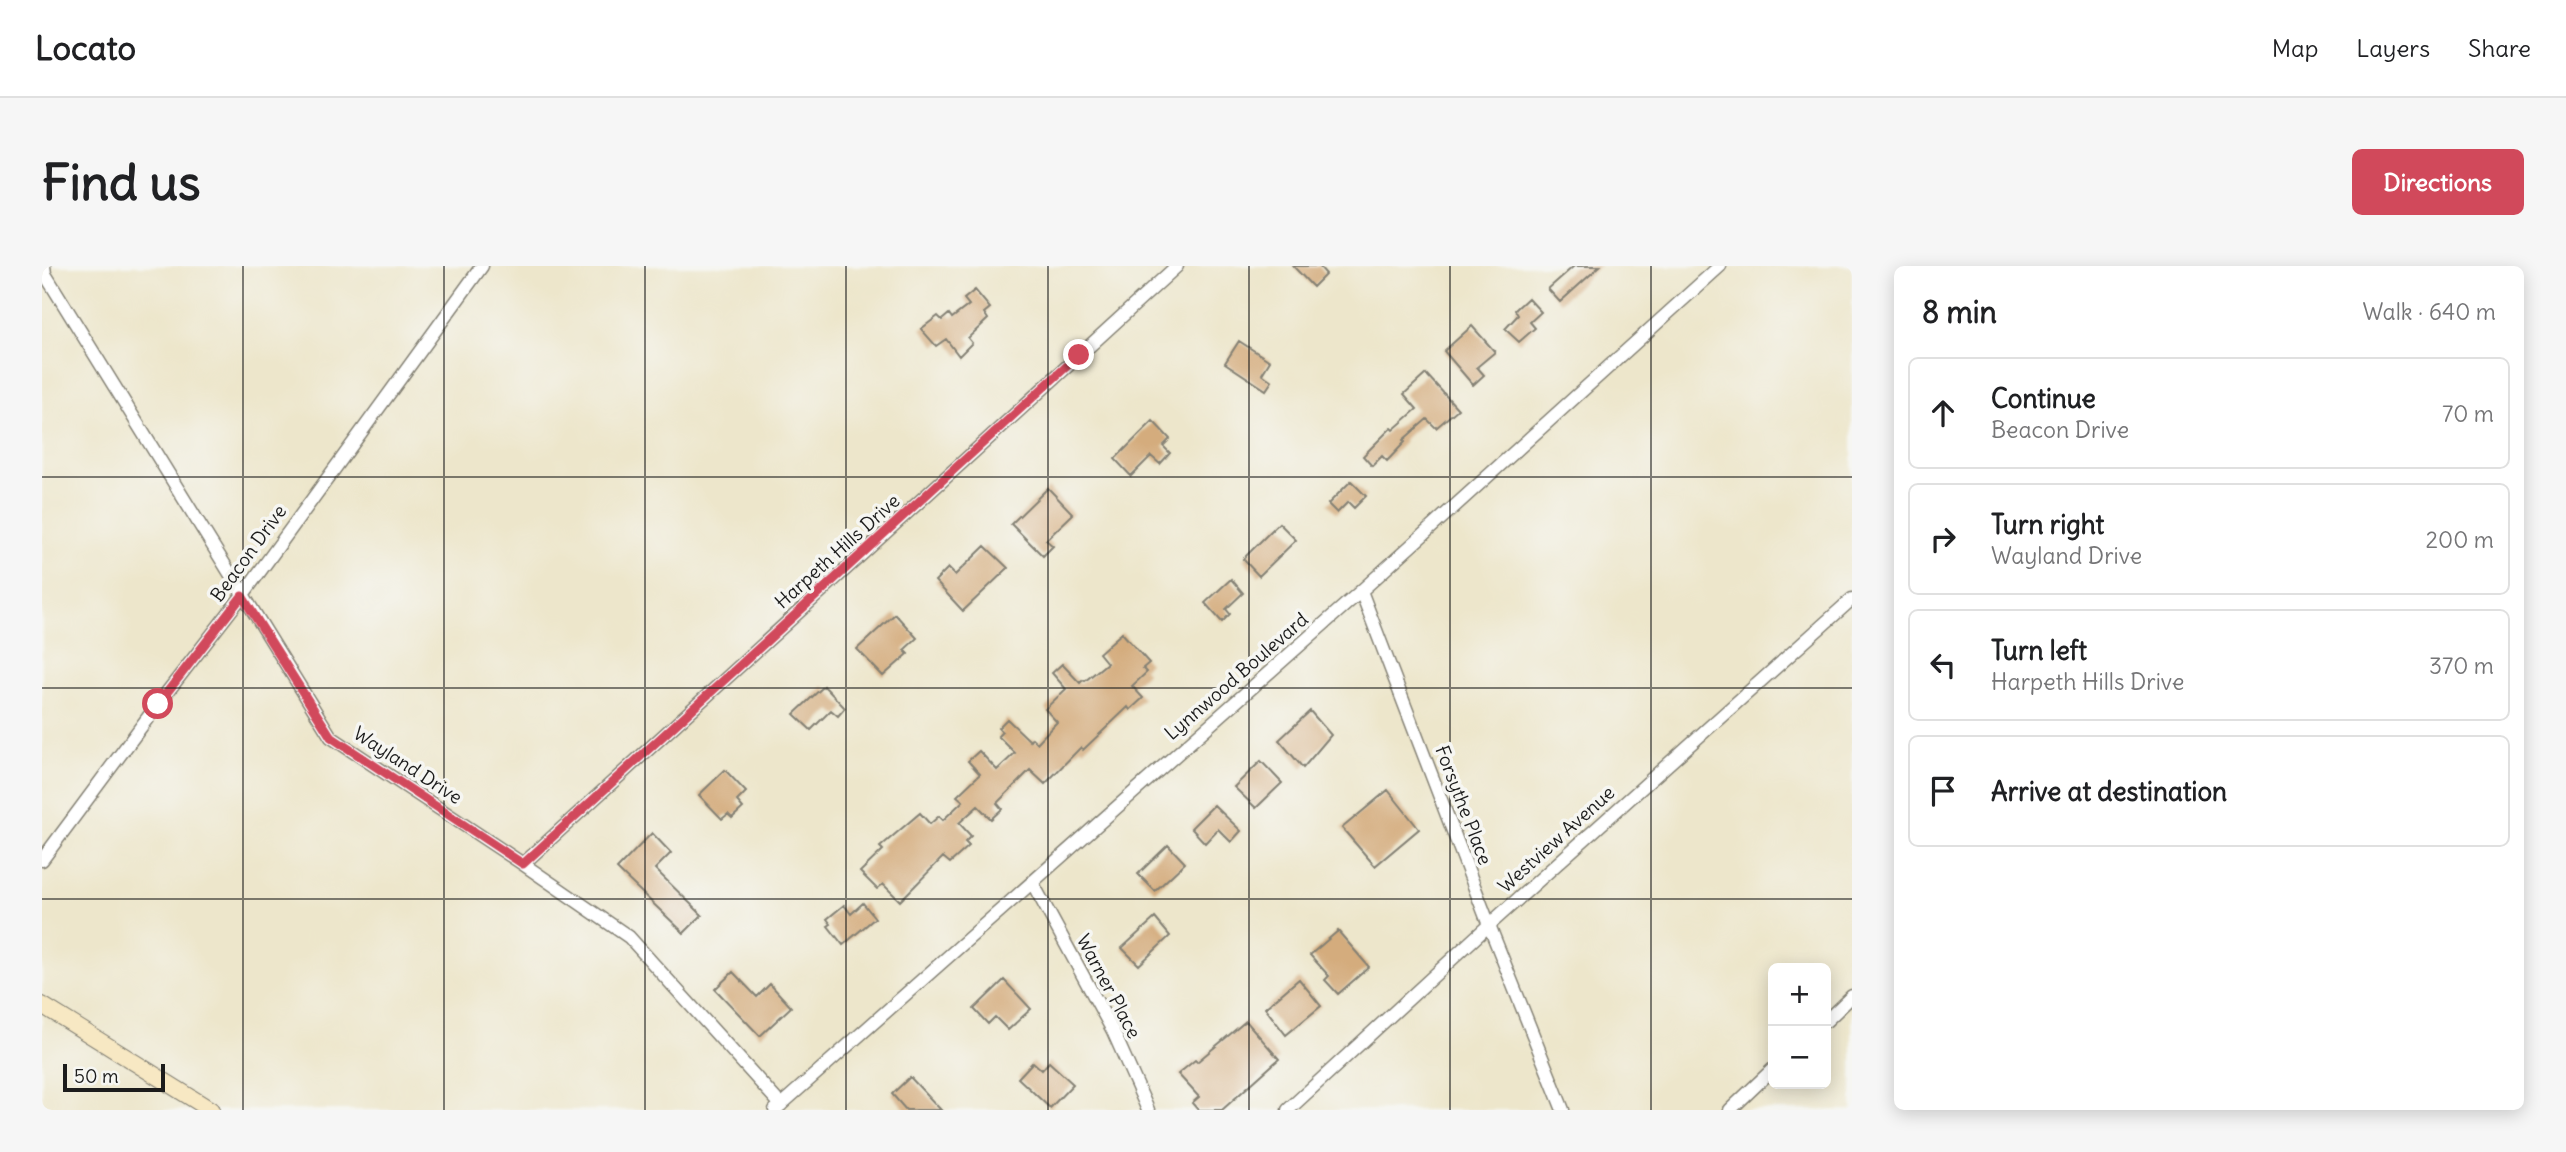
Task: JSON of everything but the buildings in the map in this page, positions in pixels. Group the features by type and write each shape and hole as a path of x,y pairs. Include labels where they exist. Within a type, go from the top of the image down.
{"main road":[{"path":"42,1005 211,1110"}],"street":[{"name":"Wayland Drive","path":"44,266 45,274 331,737 629,937 778,1108"},
{"name":"Beacon Drive","path":"42,860 242,596 482,266"},
{"name":"Harpeth Hills Drive","path":"523,864 1177,266"},
{"name":"Lynnwood Boulevard","path":"778,1108 1361,592 1720,266"},
{"name":"Forsythe Place","path":"1361,592 1563,1110"},
{"name":"Westview Avenue","path":"1288,1110 1489,925 1852,599"},
{"name":"Warner Place","path":"1032,882 1113,1031 1148,1110"},
{"path":"1831,1017 1851,1000"},
{"path":"1730,1110 1768,1074"}],"route":[{"path":"158,704 242,596 331,737 523,864 1079,355"}]}
